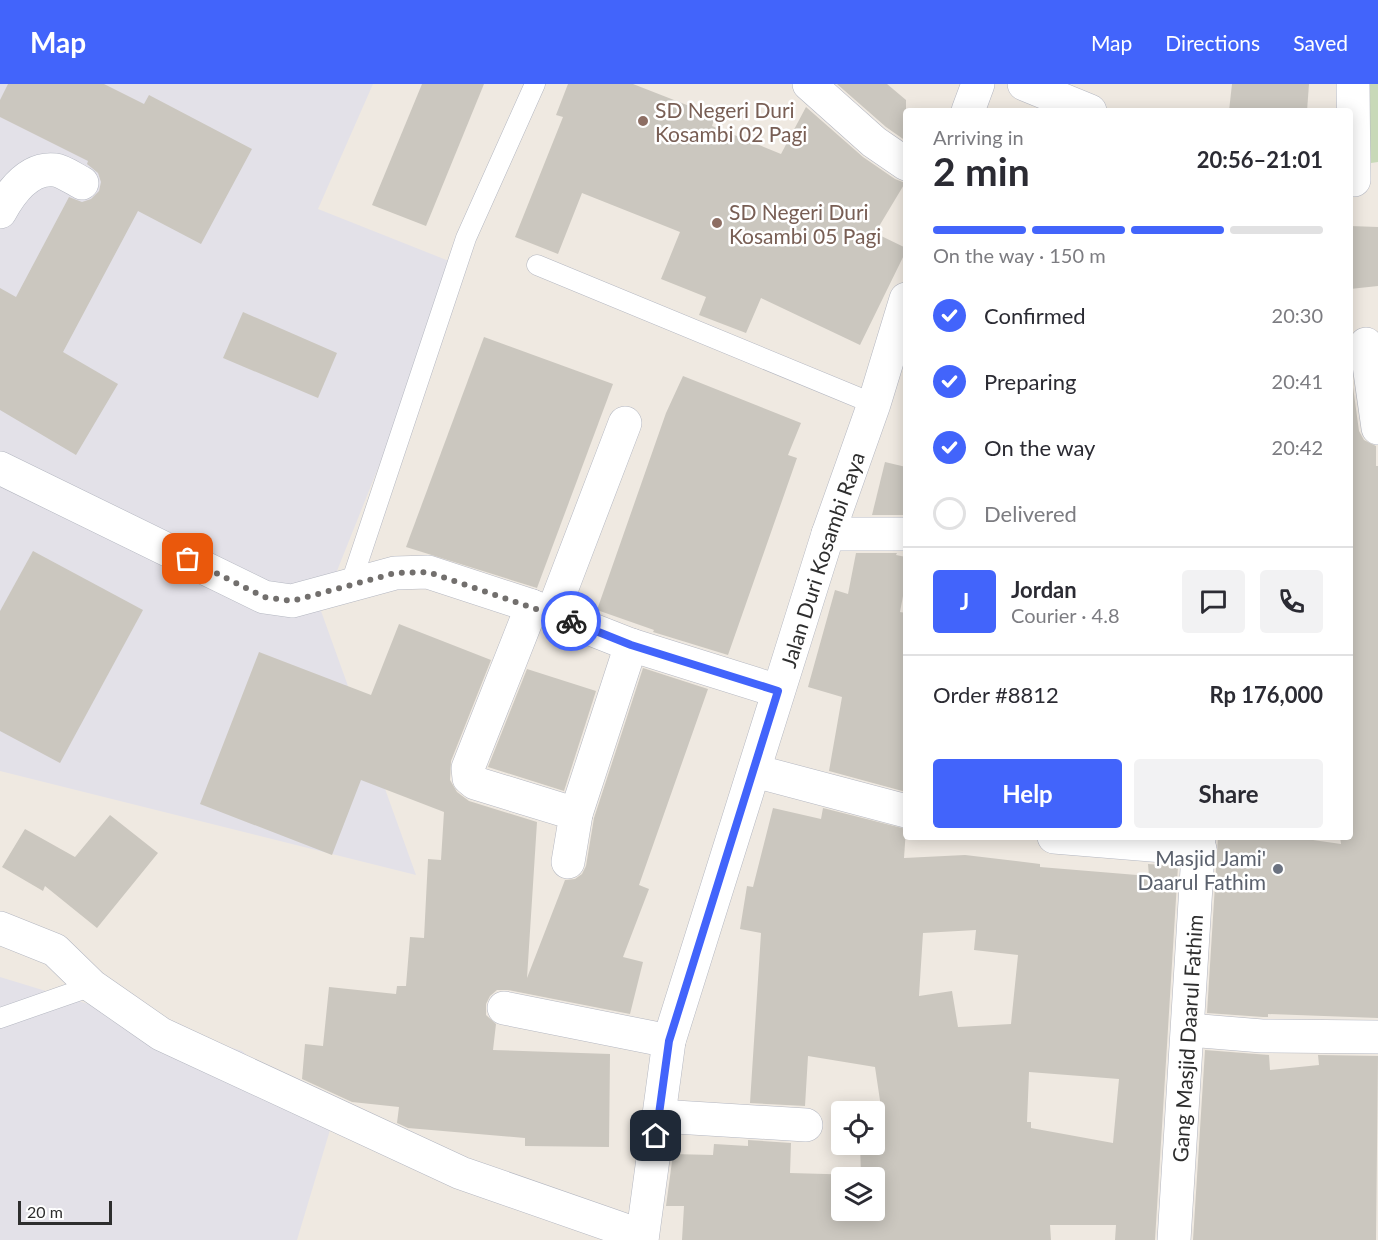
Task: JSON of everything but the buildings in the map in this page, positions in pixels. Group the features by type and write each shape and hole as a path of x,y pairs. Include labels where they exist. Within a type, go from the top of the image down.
{"street":[{"path":"809,84 874,142 903,162"},
{"path":"969,108 978,84"},
{"path":"1024,84 1083,108"},
{"path":"1353,84 1361,180"},
{"path":"0,212 11,192 34,174 55,170 82,183"},
{"name":"Jalan Duri Kosambi Raya","path":"642,1238 669,1041 828,534 874,404 903,309"},
{"path":"1365,344 1378,428"},
{"path":"576,814 475,783 469,778 468,768 542,610 625,423"},
{"path":"0,468 264,597 292,601 351,583 395,573 428,572 542,610 631,645 778,691"},
{"path":"828,534 903,534"},
{"path":"568,862 576,814 631,645"},
{"path":"754,771 903,810"},
{"path":"1127,840 1200,843"},
{"name":"Gang Masjid Daarul Fathim","path":"1174,1240 1200,843"},
{"path":"0,928 55,950 92,986 161,1034 461,1173 642,1238"},
{"path":"504,1008 669,1041"},
{"path":"1189,1030 1262,1036 1378,1037"},
{"path":"659,1116 806,1125"}],"lane":[{"path":"351,583 466,238 535,84"},
{"path":"537,265 874,404"},
{"path":"0,1018 92,986"}],"shaded area":[{"path":"0,84 373,84 318,209 459,265 321,611 416,875 0,771"},
{"path":"0,977 242,1051 330,1130 297,1240 0,1240"}],"green space":[{"path":"1366,84 1378,84 1378,162 1371,163"}],"way so far":[{"path":"188,559 264,597 292,601 351,583 395,573 428,572 571,621"}],"place":[{"name":"SD Negeri Duri Kosambi 02 Pagi","path":"643,121"},
{"name":"SD Negeri Duri Kosambi 05 Pagi","path":"717,223"},
{"name":"Masjid Jami' Daarul Fathim","path":"1278,869"}],"route":[{"path":"571,621 631,645 778,691 669,1041 656,1136"}]}
